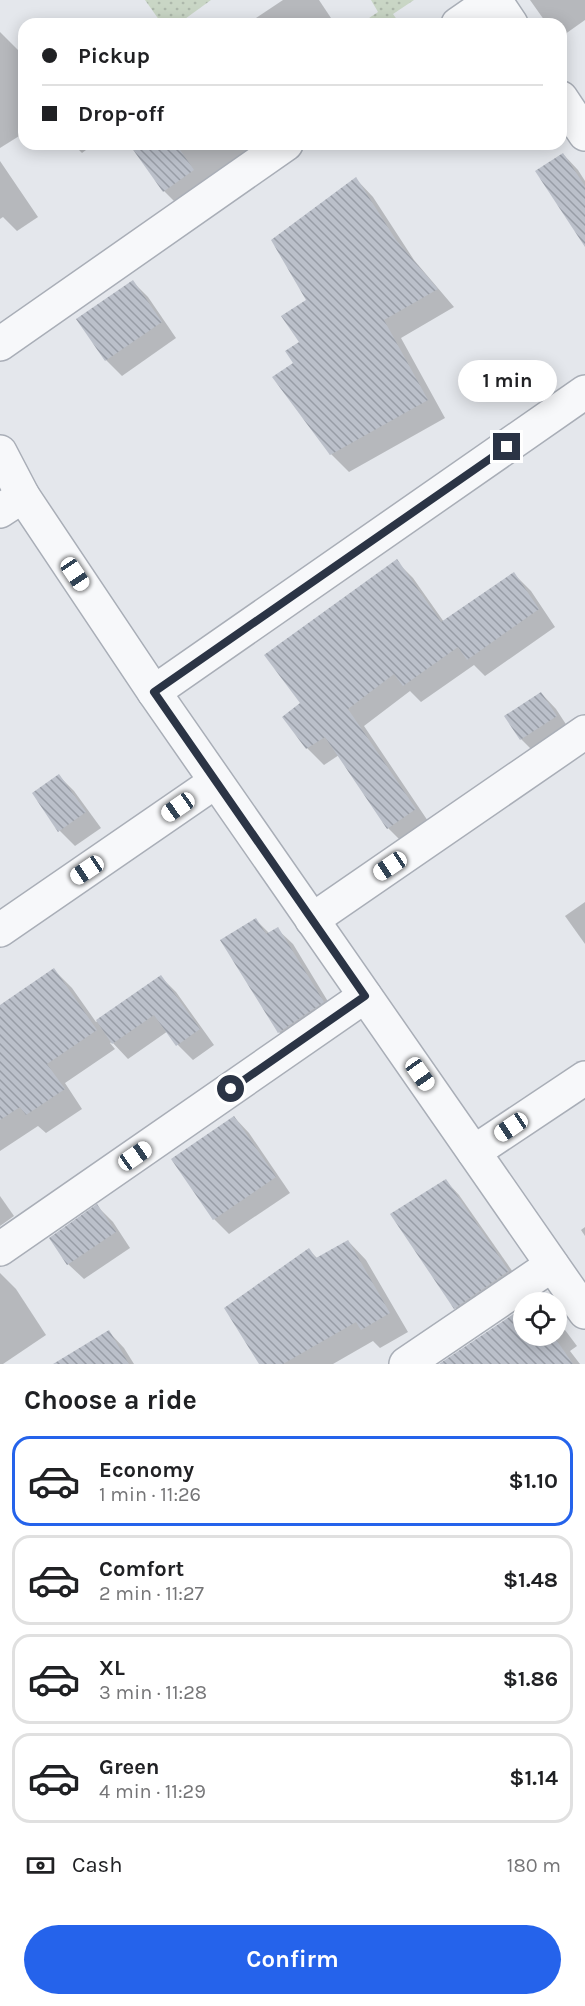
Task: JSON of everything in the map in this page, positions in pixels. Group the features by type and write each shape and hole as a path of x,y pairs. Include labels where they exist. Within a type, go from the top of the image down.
{"street":[{"path":"467,18 494,0 507,18"},
{"path":"567,107 585,134"},
{"path":"0,344 277,150"},
{"path":"154,692 585,392"},
{"path":"0,452 12,504 154,692 214,782 585,1312"},
{"path":"312,920 585,732"},
{"path":"0,930 214,782"},
{"path":"0,1249 365,996"},
{"path":"474,1152 585,1078"},
{"path":"406,1364 552,1264"}],"green space":[{"path":"145,0 211,0 186,18 158,18"},
{"path":"371,0 414,0 393,14 396,18 369,18 378,12"}],"building":[{"path":"133,150 180,150 194,170 163,192"},
{"path":"563,153 585,186 585,247 535,171"},
{"path":"356,177 396,240 438,289 384,320 428,400 330,455 272,377 293,363 285,351 299,342 281,316 306,300 271,240"},
{"path":"133,280 162,322 105,361 76,319"},
{"path":"397,559 441,622 514,572 539,609 467,660 458,647 403,686 394,674 348,709 416,809 387,829 325,737 306,749 282,717 300,703 264,655"},
{"path":"541,692 557,716 520,740 504,716"},
{"path":"59,774 86,812 58,832 32,793"},
{"path":"256,918 266,934 278,927 324,1002 278,1033 220,940"},
{"path":"54,968 97,1030 47,1064 65,1089 26,1115 20,1107 0,1120 0,1005"},
{"path":"161,975 200,1029 176,1046 154,1015 112,1044 96,1020"},
{"path":"234,1116 276,1177 213,1220 171,1159"},
{"path":"446,1179 509,1271 454,1309 390,1214"},
{"path":"97,1204 116,1232 67,1265 49,1238"},
{"path":"348,1240 390,1313 361,1330 356,1322 283,1364 259,1364 224,1308 309,1248 316,1258"},
{"path":"513,1314 513,1346 561,1346 573,1364 439,1364"},
{"path":"109,1330 129,1364 53,1364"}],"route":[{"path":"231,1089 365,996 214,782 154,692 507,447"}]}
